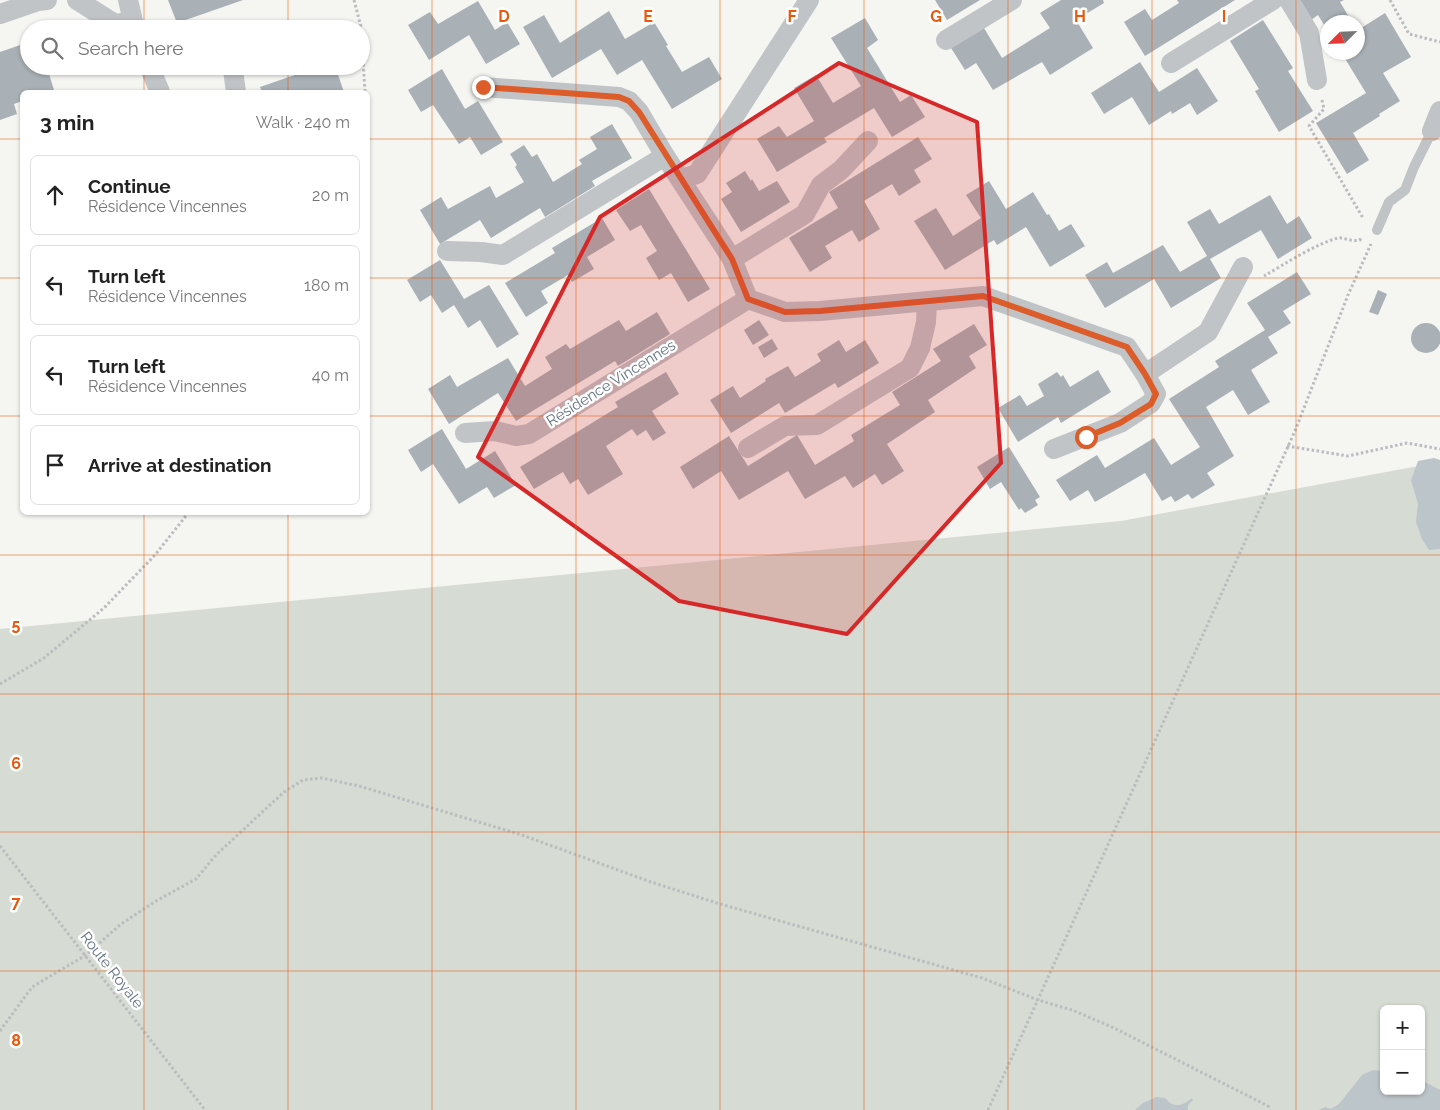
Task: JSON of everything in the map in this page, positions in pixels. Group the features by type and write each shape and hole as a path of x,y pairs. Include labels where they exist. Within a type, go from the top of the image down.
{"street":[{"path":"0,14 38,1 47,0"},
{"path":"77,0 109,20"},
{"path":"128,0 132,20"},
{"path":"681,179 697,174 809,0"},
{"path":"946,40 1012,0"},
{"path":"1171,63 1273,0"},
{"path":"1288,0 1310,33 1317,80"},
{"path":"153,75 159,90"},
{"path":"234,75 236,90"},
{"path":"483,87 619,97 629,101 639,112 665,156 732,259 748,299 785,312 820,311 983,296 1127,347 1156,394 1151,404 1120,423 1054,448"},
{"path":"1432,131 1440,111"},
{"path":"732,259 805,214 821,185 841,170 868,141"},
{"path":"447,252 481,252 502,255 665,156"},
{"path":"1145,374 1208,332 1243,267"},
{"name":"Résidence Vincennes","path":"465,433 495,431 516,436 529,434 748,299"},
{"path":"748,448 785,426 817,425 910,368 920,348 926,322 927,302"}],"lane":[{"path":"1372,228 1389,202 1405,190 1432,131"}],"path":[{"path":"354,0 359,20"},
{"path":"1390,0 1409,34 1440,42"},
{"path":"364,75 365,90"},
{"path":"1317,80 1324,109 1309,126 1336,174 1372,228"},
{"path":"1243,267 1252,282 1326,242 1340,237 1351,242 1360,240 1372,228"},
{"path":"988,1110 1287,446 1348,295 1372,228"},
{"path":"1287,446 1348,456 1407,443 1440,449"},
{"path":"0,684 44,658 104,608 155,555 187,515"},
{"path":"0,1031 32,987 86,955 122,924 156,901 196,879 216,855 284,792 303,780 322,778 359,786 522,835 648,881 720,904 982,978 1038,1000 1072,1010 1112,1027 1269,1108"},
{"name":"Route Royale","path":"0,846 205,1110"},
{"path":"1265,1110 1269,1108"}],"highlighted area":[{"path":"839,63 977,122 1001,463 847,634 679,601 478,457 600,217"}],"shaded area":[{"path":"1434,458 1440,460 1440,549 1429,550 1422,539 1416,522 1418,504 1411,480 1418,461"},
{"path":"1440,462 1440,1110 0,1110 0,629 1121,521"},
{"path":"1373,1070 1380,1071 1380,1095 1425,1095 1425,1082 1440,1090 1440,1110 1319,1110 1325,1107 1331,1109 1339,1104 1362,1075"},
{"path":"1156,1097 1165,1098 1175,1105 1185,1103 1192,1098 1193,1100 1188,1105 1188,1110 1135,1110 1143,1103"}],"building":[{"path":"168,0 243,0 186,20 176,20"},
{"path":"935,0 980,0 947,20"},
{"path":"1061,0 1103,0 1104,3 1076,20 1093,48 1050,75 1042,62 993,90 976,63 965,70 951,48 984,28 1002,58 1050,28 1040,13"},
{"path":"1177,0 1235,0 1145,56 1124,22 1145,9 1152,20 1179,3"},
{"path":"1298,0 1344,0 1340,2 1348,15 1320,15 1320,18 1318,15 1311,20"},
{"path":"478,1 495,30 507,22 520,44 486,64 469,35 429,60 408,25 430,12 438,24"},
{"path":"609,11 625,39 654,22 682,72 709,57 722,79 672,109 642,60 617,75 601,49 552,78 523,27 544,15 560,43"},
{"path":"1385,13 1411,57 1383,73 1400,101 1353,133 1369,160 1347,174 1316,123 1366,93 1346,60 1365,60 1365,26"},
{"path":"865,18 878,40 867,48 900,102 911,95 925,117 892,137 874,108 824,138 827,142 777,172 757,139 779,126 787,137 814,121 794,88 816,75 833,103 861,86 831,38"},
{"path":"1263,20 1293,68 1288,71 1313,111 1279,132 1255,91 1259,89 1230,41"},
{"path":"20,45 20,75 49,75 54,90 20,90 20,102 14,104 17,114 0,120 0,52"},
{"path":"1140,62 1159,92 1197,68 1218,101 1197,115 1190,103 1172,114 1171,111 1149,125 1132,97 1104,114 1091,93"},
{"path":"442,69 465,109 478,101 503,142 481,155 470,137 459,144 433,105 421,112 408,90"},
{"path":"295,75 338,75 343,90 261,90 260,87"},
{"path":"612,124 632,158 592,181 595,186 545,217 540,208 491,238 480,220 440,244 420,210 441,197 448,209 490,186 496,198 524,182 510,154 524,145 532,157 537,154 553,182 582,164 579,160 597,149 590,137"},
{"path":"918,137 932,159 914,170 921,182 899,196 892,184 864,201 880,229 859,242 852,230 825,246 832,258 810,272 789,238 838,208 829,192"},
{"path":"745,171 759,191 777,181 790,202 741,232 721,199 732,192 726,183"},
{"path":"989,181 1006,209 1033,192 1059,231 1071,224 1085,246 1050,267 1026,227 997,245 994,240 945,270 914,221 936,208 953,236 981,218 966,195"},
{"path":"649,189 710,289 688,302 671,273 659,280 646,258 657,251 641,225 630,231 616,210"},
{"path":"1270,195 1287,224 1299,216 1312,238 1278,259 1261,230 1210,259 1221,278 1171,308 1154,279 1105,308 1085,275 1107,262 1113,273 1163,245 1180,272 1207,256 1187,222 1210,209 1219,224"},
{"path":"602,218 615,240 587,257 594,269 572,282 568,275 541,291 548,303 526,317 505,283 555,253 552,248"},
{"path":"440,260 464,299 489,285 519,334 497,348 480,320 468,328 454,305 442,313 431,295 420,302 407,280"},
{"path":"1297,272 1311,294 1283,311 1291,323 1268,337 1278,353 1251,370 1270,402 1248,415 1233,390 1206,407 1234,456 1207,473 1215,485 1192,499 1188,494 1175,502 1171,496 1162,501 1145,473 1095,502 1088,490 1070,501 1056,480 1097,455 1105,468 1154,438 1171,465 1200,447 1169,399 1219,367 1215,361 1265,330 1247,303"},
{"path":"1378,290 1387,294 1378,315 1369,312"},
{"path":"657,312 670,334 618,366 615,361 516,421 498,393 449,424 428,389 450,375 457,387 508,358 525,386 552,369 545,357 566,344 570,349 619,320 626,331"},
{"path":"759,320 769,335 753,345 744,330"},
{"path":"1426,323 1437,327 1441,338 1437,349 1426,353 1415,349 1411,338 1415,327"},
{"path":"974,324 987,345 969,356 976,368 928,400 935,412 887,444 904,471 882,485 875,474 853,488 845,476 805,499 788,471 739,500 721,471 693,489 680,467 729,436 748,466 797,435 815,465 854,441 851,435 900,405 892,392 941,361 933,349"},
{"path":"772,339 778,349 764,358 758,347"},
{"path":"839,340 846,352 865,340 879,363 838,388 835,383 785,413 779,403 731,433 710,400 733,386 740,398 766,381 765,379 788,366 795,377 821,361 817,354"},
{"path":"1098,370 1111,392 1061,423 1058,417 1018,442 998,408 1020,395 1027,406 1044,396 1038,384 1057,372 1061,377 1063,375 1070,387"},
{"path":"666,372 679,394 652,411 666,433 653,441 646,430 637,436 632,429 606,446 623,474 588,495 578,479 570,484 563,472 534,489 520,467 618,407 615,402"},
{"path":"442,429 466,469 495,451 516,485 494,498 487,487 459,504 433,464 421,472 408,450"},
{"path":"1009,447 1040,497 1035,500 1038,505 1025,513 1021,508 1019,510 1001,482 990,489 977,467"}],"route":[{"path":"483,87 619,97 629,101 639,112 665,156 732,259 748,299 785,312 820,311 983,296 1127,347 1156,394 1151,404 1120,423 1086,437"}]}
